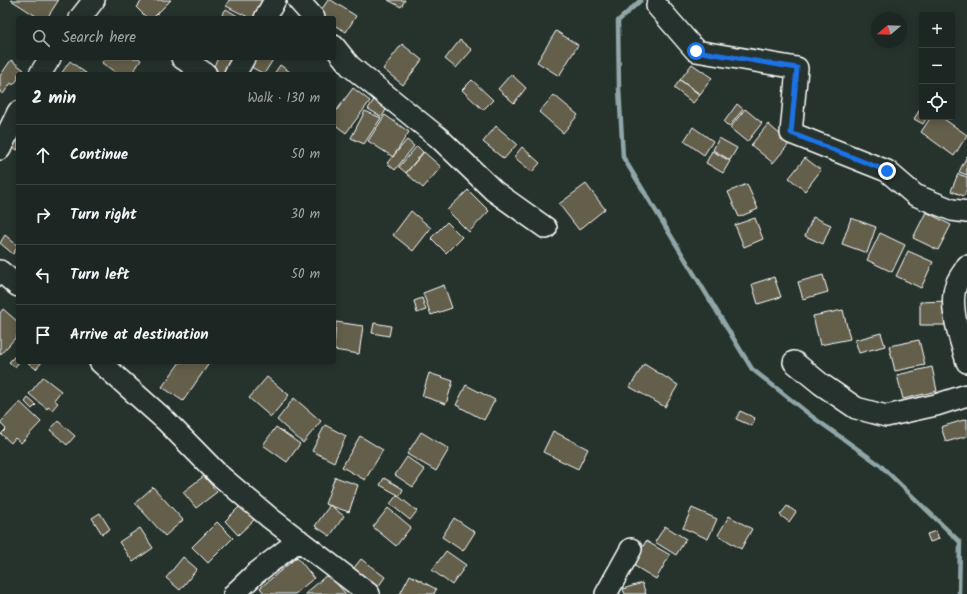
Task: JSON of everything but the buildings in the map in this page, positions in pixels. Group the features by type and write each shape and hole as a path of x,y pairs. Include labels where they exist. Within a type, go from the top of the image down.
{"street":[{"path":"82,16 94,0"},
{"path":"266,16 275,0"},
{"path":"298,0 312,16"},
{"path":"657,6 696,51 797,68 791,133 887,171 915,195 952,210 967,212"},
{"path":"336,48 350,66 438,137 494,191 546,228"},
{"path":"41,72 49,60"},
{"path":"185,60 203,72"},
{"path":"236,72 243,60"},
{"path":"0,149 16,116"},
{"path":"967,266 956,285 954,296 955,319 967,362"},
{"path":"0,271 16,284"},
{"path":"794,362 821,384 856,408 886,416 936,405 967,395"},
{"path":"102,364 166,421 218,474 270,518 369,594"},
{"path":"234,594 255,574 299,540"},
{"path":"606,594 631,548"}],"waterway":[{"path":"641,0 618,21 619,88 623,157 752,369 814,418 880,465 960,542 959,594"}],"route":[{"path":"696,51 797,68 791,133 887,171"}]}
